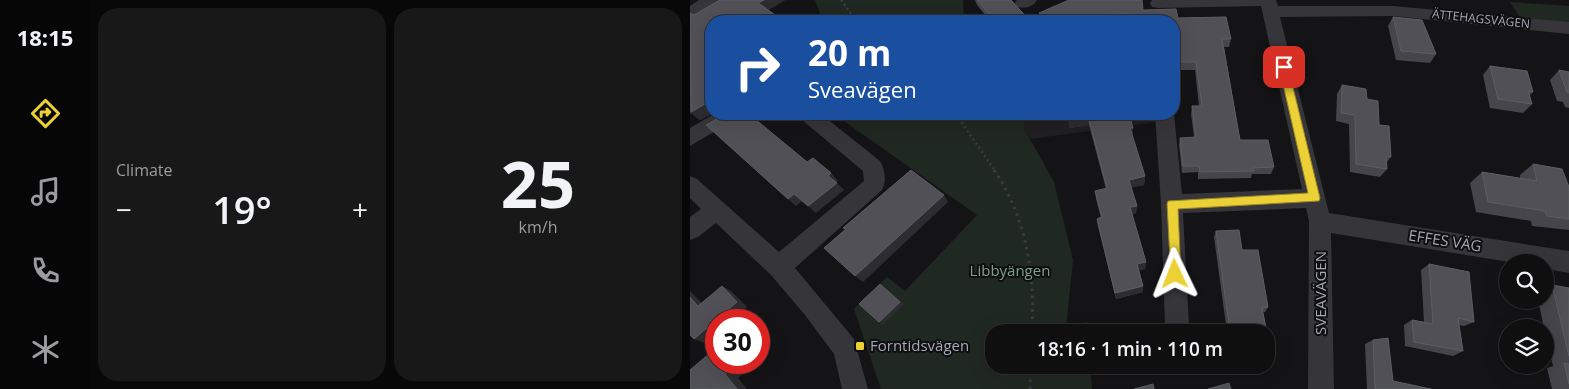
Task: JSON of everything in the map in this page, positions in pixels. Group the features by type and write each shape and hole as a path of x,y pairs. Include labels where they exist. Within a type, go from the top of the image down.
{"street":[{"path":"690,13 711,0"},
{"path":"1158,15 1157,1 1269,4"},
{"name":"ÄTTEHAGSVÄGEN","path":"1269,4 1392,6 1569,28"},
{"name":"SVEAVÄGEN","path":"1269,4 1320,221 1321,389"},
{"path":"690,138 719,120"},
{"path":"779,267 875,184 873,167 815,120"},
{"path":"1165,120 1172,204 1177,324"},
{"path":"690,185 779,267 845,348 855,389"},
{"path":"1172,204 1314,198"},
{"path":"690,230 717,210"},
{"name":"EFFES VÄG","path":"1320,221 1569,262"}],"path":[{"path":"841,0 852,15"},
{"path":"960,120 1009,192 1026,238 1032,324"},
{"path":"1030,389 1031,374"}],"shaded area":[{"path":"1024,120 1156,120 1156,122 1031,139 1025,130"}],"green space":[{"path":"815,0 963,0 964,15 821,15"},
{"path":"1510,2 1569,6 1569,23 1520,18"},
{"name":"Libbyängen","path":"842,120 1024,120 1025,130 1054,182 1073,260 1066,324 985,324 985,374 1091,374 1092,389 881,389 854,309 887,277 905,291 977,215"}],"building":[{"path":"720,0 764,0 758,3 775,15 705,15 705,104 691,112 690,13 694,15"},
{"path":"977,0 1011,0 1025,15 990,15"},
{"path":"1069,0 1142,0 1143,10 1176,9 1177,15 1041,15 1039,13"},
{"path":"1226,17 1231,39 1222,39 1240,140 1268,140 1274,167 1253,168 1254,171 1200,172 1199,166 1183,166 1180,138 1196,137 1192,106 1202,106 1196,62 1180,62 1180,18"},
{"path":"1393,17 1422,20 1436,54 1401,51"},
{"path":"1490,66 1527,71 1533,92 1528,91 1532,104 1498,99"},
{"path":"1559,70 1569,72 1569,93 1567,92"},
{"path":"1342,85 1366,89 1367,99 1378,101 1379,125 1389,126 1391,157 1386,156 1387,169 1356,164 1355,115 1341,113"},
{"path":"715,120 756,120 807,162 813,158 831,173 828,176 837,183 808,206 794,194 788,199 706,125"},
{"path":"1089,120 1131,120 1133,128 1130,128 1145,176 1129,180 1137,206 1130,207 1146,262 1137,264 1143,286 1115,293 1097,219 1102,217 1095,191 1107,188"},
{"path":"1533,164 1562,169 1569,187 1569,219 1547,216 1545,211 1488,202 1482,172 1537,181"},
{"path":"911,170 944,195 855,276 824,248 846,229 843,228"},
{"path":"1239,230 1242,250 1258,250 1268,307 1262,308 1265,324 1229,324 1216,231"},
{"path":"1429,264 1469,272 1474,322 1458,318 1463,351 1414,342 1412,320 1433,324"},
{"path":"880,284 900,302 879,322 859,304"},
{"path":"1554,285 1569,288 1569,356 1554,293"},
{"path":"722,286 737,302 729,309 705,309 705,330 694,339 690,335 690,297 698,306"},
{"path":"1388,338 1393,381 1431,389 1375,389 1373,340"},
{"path":"705,357 705,374 725,374 737,389 690,389 690,370"},
{"path":"1564,363 1569,364 1569,384"},
{"path":"1229,383 1231,389 1208,389"},
{"path":"1153,384 1154,389 1134,389"}],"place":[{"name":"Forntidsvägen","path":"860,346"}],"route":[{"path":"1175,274 1172,204 1314,198 1284,67"}]}
